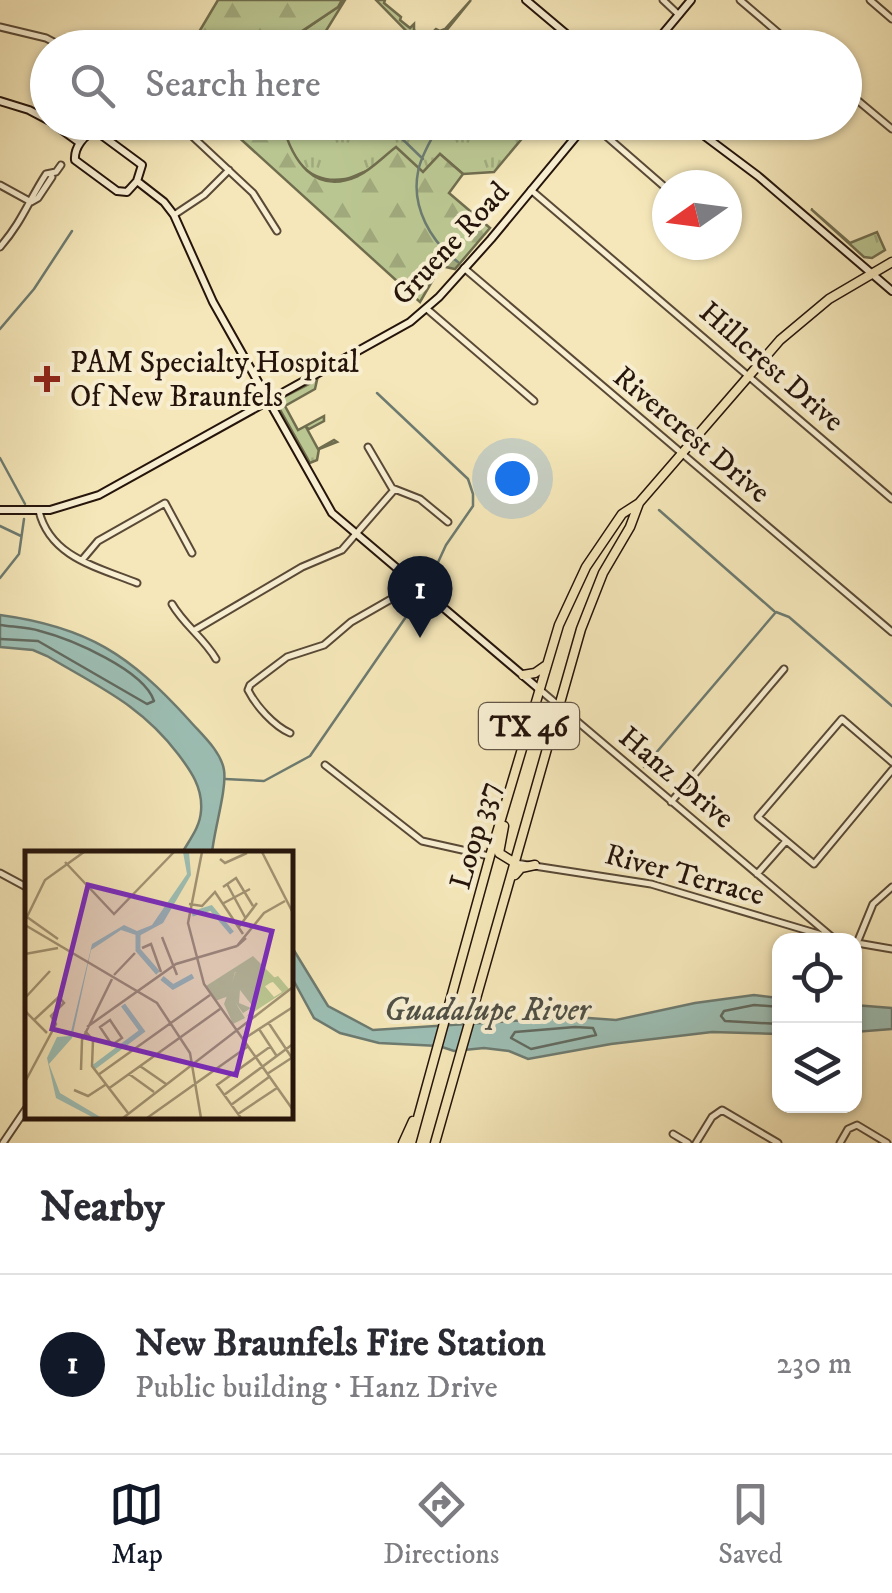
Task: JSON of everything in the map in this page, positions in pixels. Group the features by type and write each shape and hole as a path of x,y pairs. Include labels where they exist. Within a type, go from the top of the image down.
{"main road":[{"name":"Loop 337","path":"411,1143 539,689 559,624 586,567 622,514 639,503 780,340 813,311 892,262"},
{"name":"Loop 337","path":"435,1143 595,590 630,528 639,503"},
{"path":"523,675 535,674 546,666"},
{"path":"511,788 512,799 498,850 504,860 514,863"},
{"path":"518,848 534,865"},
{"path":"496,925 502,921 516,872 534,865"},
{"path":"404,1143 420,1103"}],"street":[{"path":"526,0 562,30"},
{"path":"663,0 679,15"},
{"path":"666,30 692,0"},
{"path":"740,0 775,30"},
{"path":"870,0 892,19"},
{"path":"0,27 30,34"},
{"name":"Hanz Drive","path":"0,102 30,111"},
{"path":"862,104 892,129"},
{"name":"Hanz Drive","path":"76,140 80,143"},
{"name":"Hanz Drive","path":"83,140 75,154 78,164 121,192 137,182 142,170 139,160 108,140"},
{"path":"196,140 258,198 277,230"},
{"name":"Gruene Road","path":"0,510 40,510 100,495 397,330 427,309 574,140"},
{"path":"610,140 652,176"},
{"path":"710,140 754,172 892,291"},
{"path":"0,247 52,178 51,173 61,165"},
{"path":"174,215 204,195 229,170"},
{"name":"Hanz Drive","path":"137,182 164,202 174,215 199,274 328,506 559,708 827,933"},
{"path":"0,185 31,202"},
{"name":"Hillcrest Drive","path":"532,190 892,499"},
{"name":"Rivercrest Drive","path":"464,268 892,632"},
{"path":"427,309 534,401"},
{"path":"368,447 394,490 420,499 448,522"},
{"path":"195,630 302,567 342,550 394,490"},
{"path":"82,560 98,541 165,503 192,553"},
{"path":"40,510 47,532 57,546 137,583"},
{"path":"290,733 280,728 251,697 250,685 268,668 290,656 324,646 350,622 393,598 410,580"},
{"path":"172,604 216,659"},
{"path":"670,802 784,669"},
{"path":"892,762 842,719 758,817 814,864 892,770"},
{"path":"326,765 422,841 490,856"},
{"path":"757,874 786,841"},
{"name":"River Terrace","path":"514,863 652,884 816,933"},
{"path":"0,874 25,886"},
{"path":"860,933 873,904 892,886"},
{"path":"862,944 892,949"},
{"path":"696,1143 712,1116 722,1110 778,1143"},
{"path":"4,1143 25,1111"},
{"path":"840,1143 848,1129 857,1125 888,1143"},
{"path":"673,1134 688,1143"}],"green space":[{"path":"218,0 342,0 338,7 304,30 200,30"},
{"path":"345,0 326,30 304,30"},
{"path":"376,0 385,0 410,28 414,24 414,30 405,30"},
{"path":"242,140 289,140 307,170 329,181 358,176 396,147 423,172 440,154 463,174 449,193 490,228 455,269 441,266 420,302"},
{"path":"288,140 521,140 494,172 463,174 440,154 423,172 374,170 331,180 310,172"},
{"path":"811,209 850,243 877,232 885,250 872,258 864,257"},
{"path":"317,380 315,389 285,406 298,430 324,416 324,421 306,427 318,449 337,442 319,449 317,460 310,463 278,406 282,398"}],"water":[{"path":"0,615 58,627 83,636 126,661 168,697 205,737 224,770 212,851 183,851 199,822 198,787 178,754 149,722 118,698 47,656 33,650 0,647"},
{"path":"292,947 328,1006 373,1030 575,1017 616,1020 695,1003 754,995 772,997 772,1034 712,1032 528,1059 509,1051 454,1051 439,1046 379,1043 340,1033 314,1018 292,978"},
{"path":"862,1006 892,1008 892,1029 862,1031"}],"waterway":[{"path":"403,140 423,159"},
{"path":"431,140 419,166 420,211 439,244 458,262"},
{"path":"0,329 34,289 72,231"},
{"path":"377,393 468,479 473,494 473,506 446,545 428,584"},
{"path":"0,458 25,504"},
{"path":"659,510 774,611"},
{"path":"0,578 19,554 24,519"},
{"path":"0,526 21,536"},
{"path":"225,779 264,781 310,756 419,598"},
{"path":"644,767 776,612 789,617 892,706"}],"place":[{"name":"PAM Specialty Hospital Of New Braunfels","path":"47,379"},
{"name":"New Braunfels Fire Station","path":"420,638"}],"water label":[{"name":"Guadalupe River","path":"487,1009"}]}
